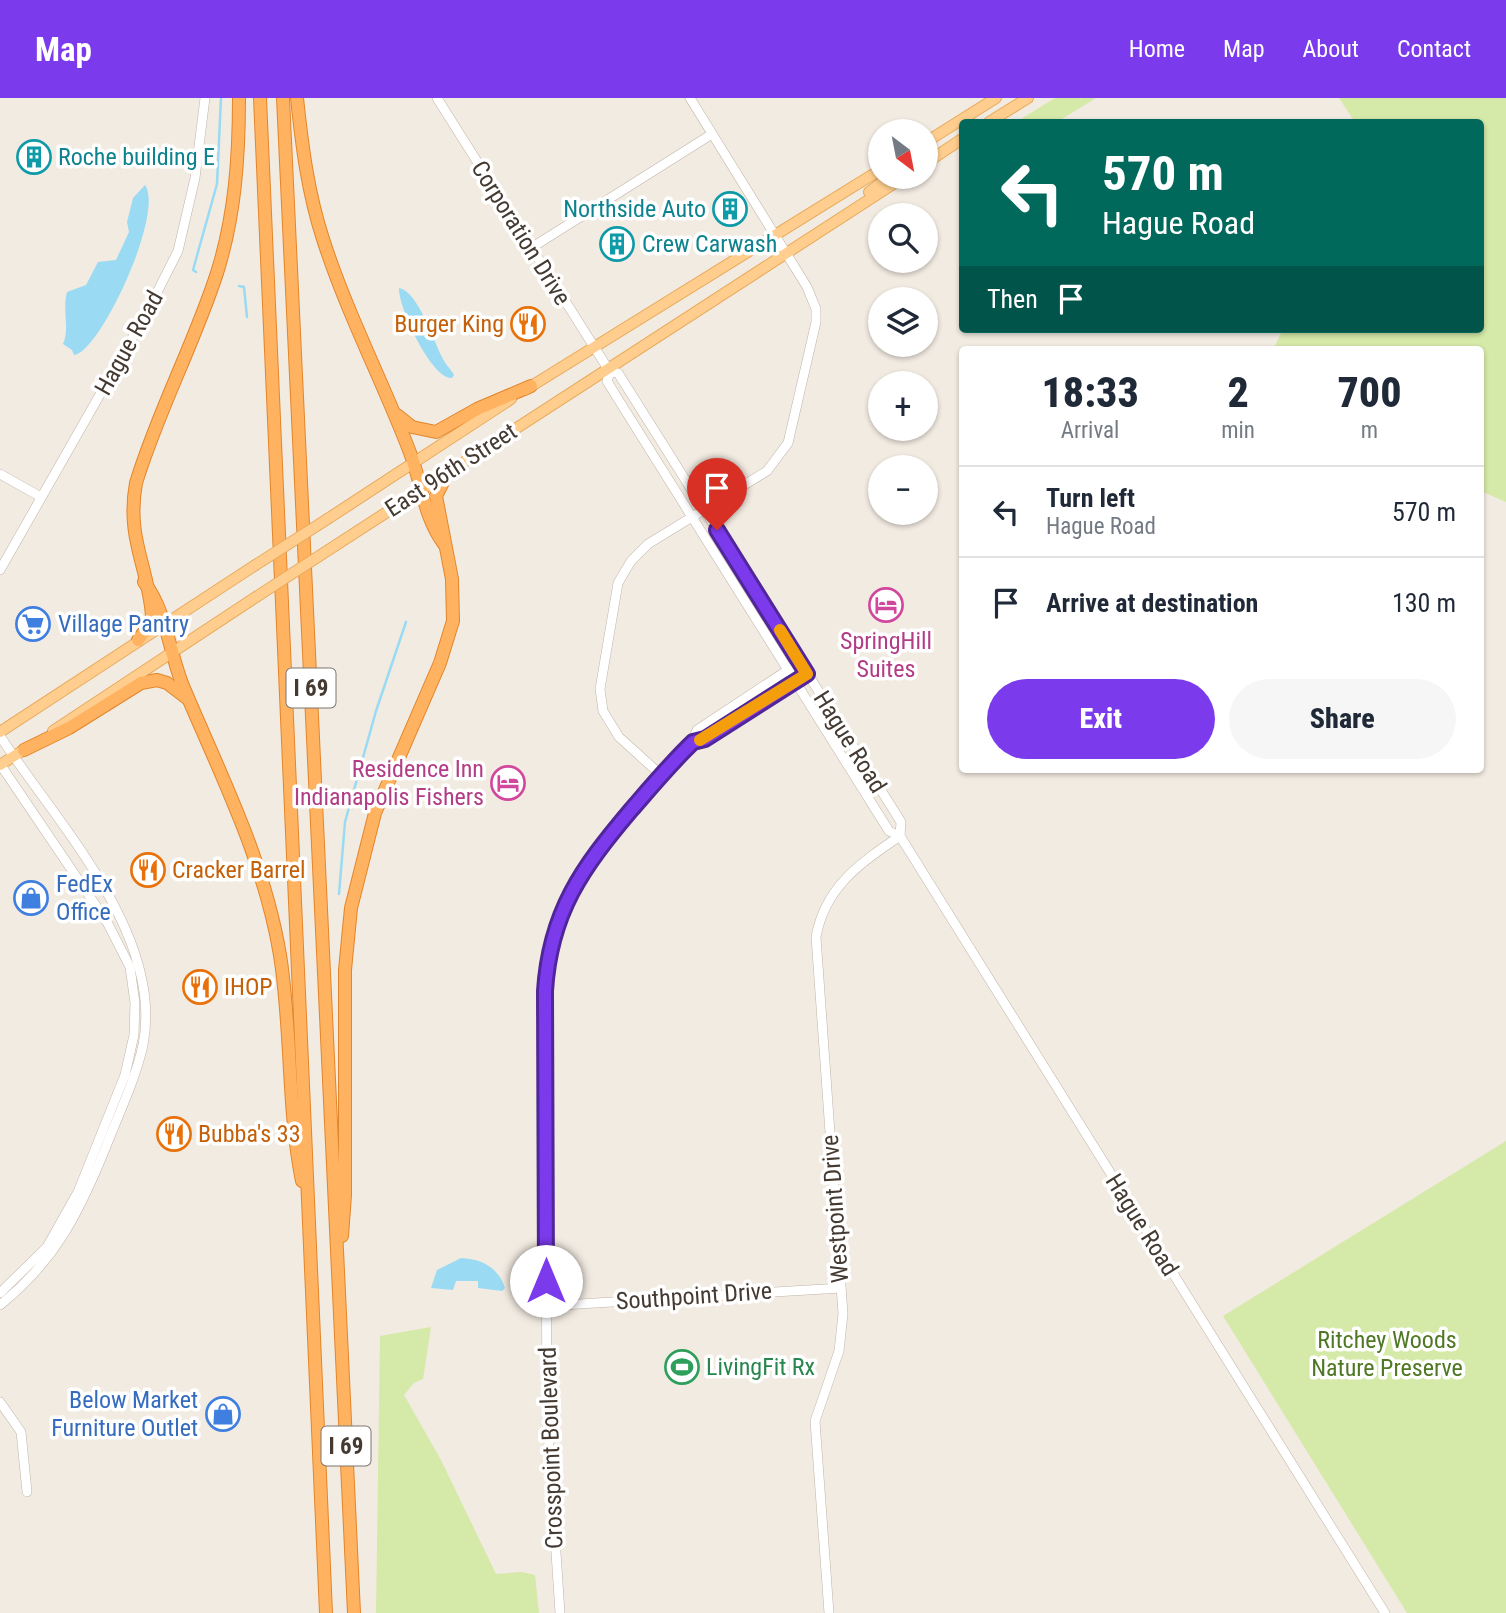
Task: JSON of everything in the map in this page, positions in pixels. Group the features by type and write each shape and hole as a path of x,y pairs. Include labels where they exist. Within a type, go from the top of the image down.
{"highway":[{"path":"138,640 150,624 152,615 133,522 136,483 209,294 223,250 237,178 239,98"},
{"name":"I 69","path":"260,98 326,1613"},
{"name":"I 69","path":"283,98 354,1613"},
{"path":"297,98 308,177 323,237 414,463 420,490 435,532 444,544"},
{"path":"391,406 408,425 436,432 477,409 531,386"},
{"path":"339,1279 345,1195 345,970 351,908 360,864 379,802 448,642 454,603 453,579 436,496 447,472"},
{"path":"144,582 153,594 190,701 249,839 274,923 286,999 295,1147 307,1209"},
{"path":"15,751 69,728 141,683 157,680 167,683 190,701"}],"main road":[{"path":"963,119 996,98"},
{"path":"994,119 1028,98"},
{"path":"938,134 959,121"},
{"path":"938,155 959,141"},
{"name":"East 96th Street","path":"0,734 138,640 569,361 595,349 868,178"},
{"path":"859,205 873,189"},
{"name":"East 96th Street","path":"0,764 15,751 788,254 885,189"}],"street":[{"name":"Hague Road","path":"0,570 147,312 178,251 195,178 205,98"},
{"name":"Corporation Drive","path":"437,98 608,370"},
{"path":"661,775 610,725 603,711 600,689 617,587 643,548 772,467 788,443 814,335 816,309 807,286 788,254 690,98"},
{"path":"531,248 712,134"},
{"name":"Hague Road","path":"900,836 901,822 618,373 608,370 607,381 692,517 889,831 900,836 1385,1613"},
{"path":"0,474 41,497"},
{"name":"Crosspoint Boulevard","path":"560,1613 547,1416 545,991 550,949 562,909 580,873 661,775 693,742 703,725 800,662"},
{"name":"Crosspoint Boulevard","path":"693,742 705,739 807,674"},
{"path":"0,734 15,751 101,886 125,929 142,979 144,1023 142,1045 127,1094 81,1206 61,1242 27,1282 0,1305"},
{"path":"0,764 107,922 130,967 135,1006 134,1035 125,1075 78,1192 47,1247 0,1293"},
{"name":"Westpoint Drive","path":"829,1613 815,1422 843,1333 816,937 823,911 838,885 849,873 900,836"},
{"name":"Southpoint Drive","path":"546,1306 841,1288"},
{"path":"0,1402 21,1432 26,1492"}],"green space":[{"path":"1055,98 1096,98 1062,119 1021,119"},
{"path":"1339,98 1506,98 1506,502 1484,492 1484,346 1275,346 1281,333 1484,333 1484,119 1353,119"},
{"name":"Ritchey Woods Nature Preserve","path":"1506,1141 1506,1613 1407,1613 1223,1316"},
{"path":"431,1327 423,1379 414,1383 404,1395 441,1460 496,1574 522,1572 535,1575 539,1613 376,1613 380,1336"}],"water":[{"path":"145,185 149,200 146,223 127,279 99,331 85,348 74,355 72,350 63,344 67,292 86,285 98,262 116,260 129,232 127,222 133,198"},
{"path":"399,288 406,291 419,307 443,360 454,375 452,378 444,375 426,355 410,325"},
{"path":"461,1258 476,1260 494,1270 505,1288 502,1291 478,1288 478,1281 456,1281 453,1290 431,1288 437,1270"}],"waterway":[{"path":"196,272 193,270 217,184 221,98"},
{"path":"239,286 244,287 247,317"},
{"path":"339,894 345,822 376,711 406,622"}],"slow traffic":[{"path":"700,740 807,674 780,630"}],"place":[{"name":"Roche building E","path":"34,157"},
{"name":"Northside Auto","path":"730,209"},
{"name":"Crew Carwash","path":"617,244"},
{"name":"Burger King","path":"528,324"},
{"name":"SpringHill Suites","path":"886,605"},
{"name":"Village Pantry","path":"33,624"},
{"name":"Residence Inn Indianapolis Fishers","path":"508,783"},
{"name":"Cracker Barrel","path":"148,870"},
{"name":"FedEx Office","path":"31,898"},
{"name":"IHOP","path":"200,987"},
{"name":"Bubba's 33","path":"174,1134"},
{"name":"LivingFit Rx","path":"682,1367"},
{"name":"Below Market Furniture Outlet","path":"223,1414"}],"route":[{"path":"546,1281 545,991 550,949 562,909 588,862 682,752 693,742 705,739 807,674 717,530"}]}
